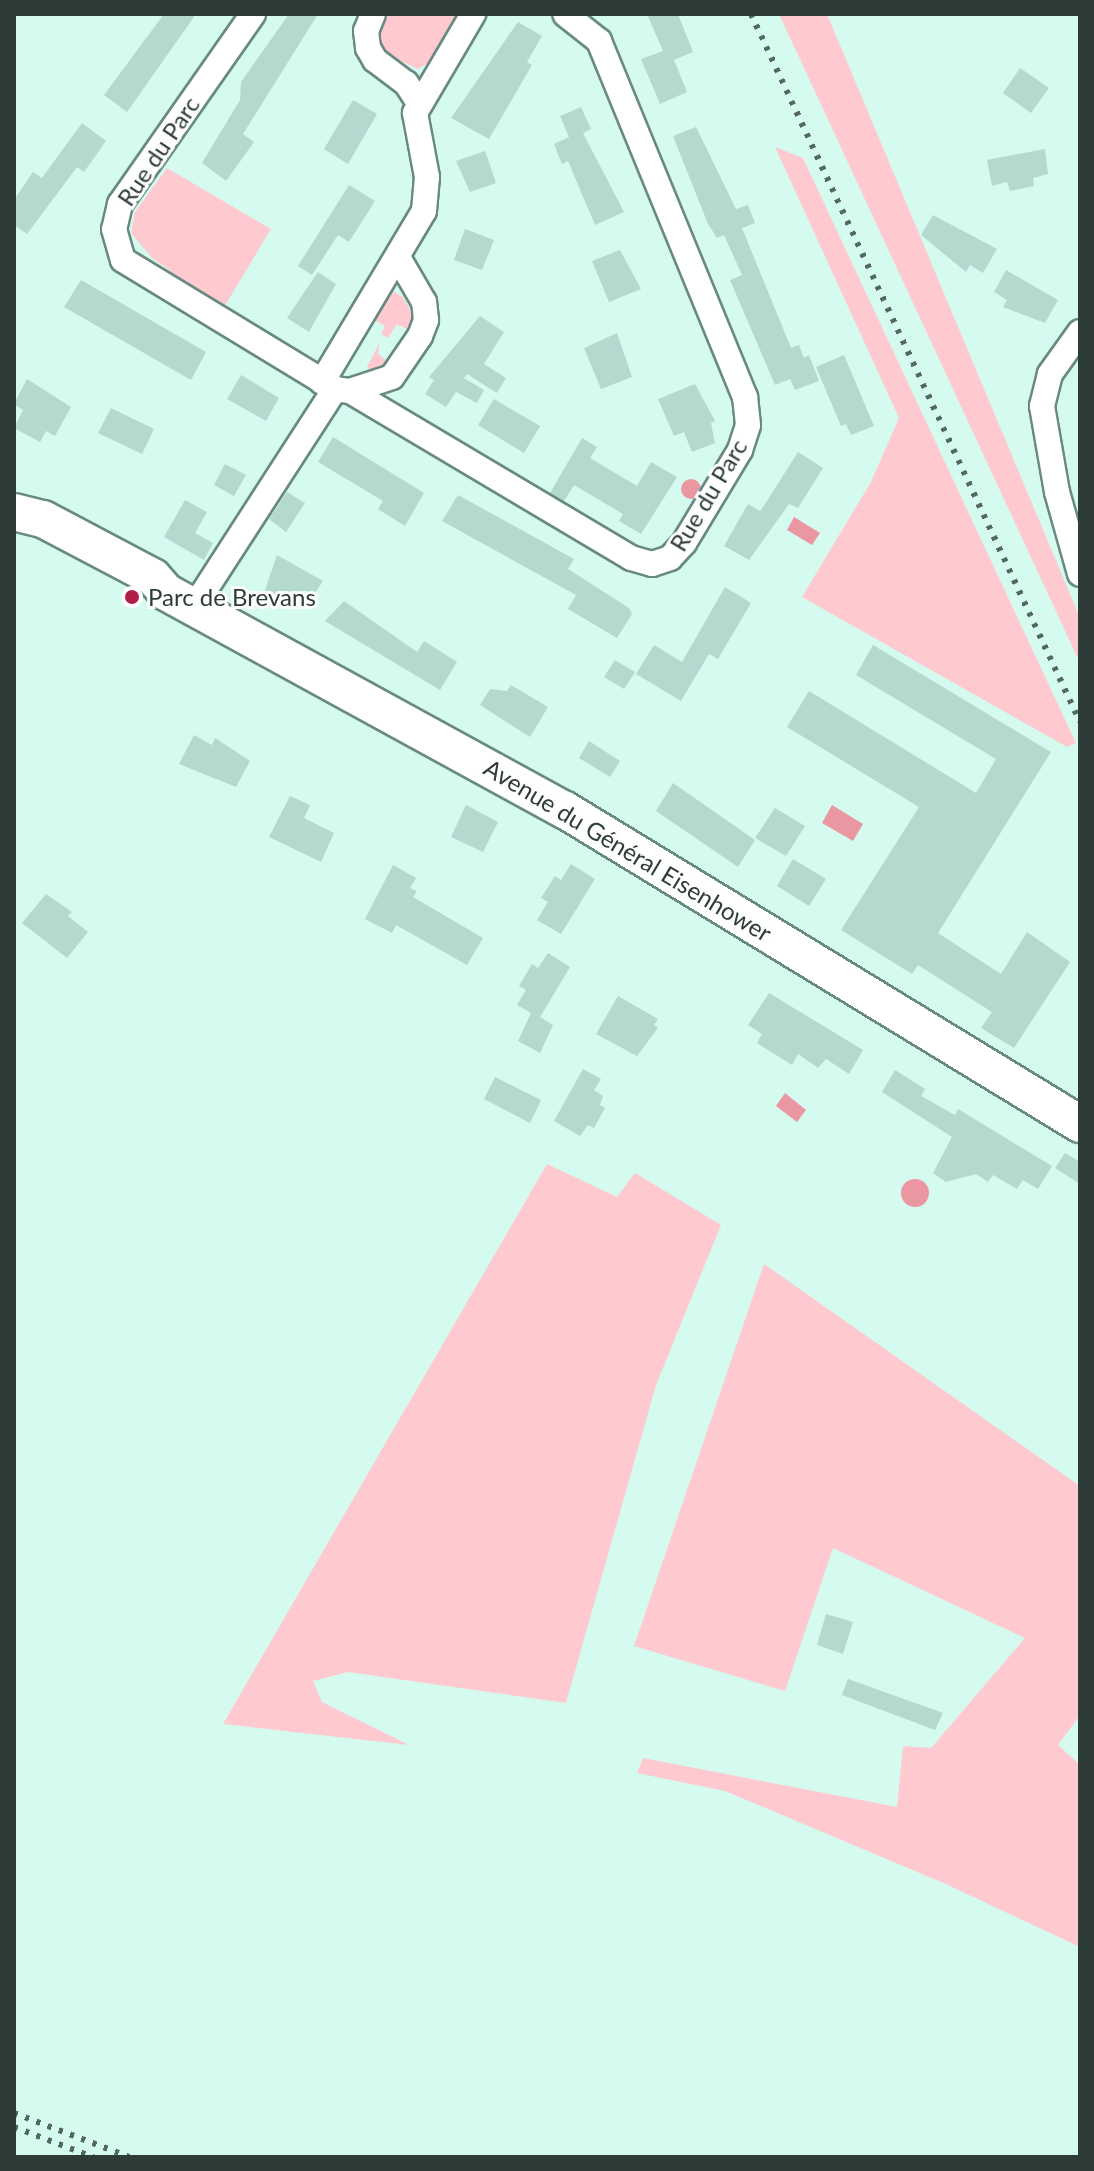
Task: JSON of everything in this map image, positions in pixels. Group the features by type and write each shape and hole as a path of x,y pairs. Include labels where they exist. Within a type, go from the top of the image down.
{"main road":[{"name":"Avenue du Général Eisenhower","path":"17,513 35,532 146,591 180,600 565,810 1080,1124"}],"street":[{"name":"Rue du Parc","path":"253,14 120,204 114,238 131,267 631,558 652,564 670,558 684,543 740,450 748,425 739,378 599,41 565,14"},
{"path":"373,14 366,31 368,48 375,60 406,83 419,103"},
{"path":"180,600 336,387 428,195 415,122 419,103 473,14"},
{"path":"336,387 392,377 420,336 424,302 399,259"},
{"path":"1079,569 1042,406 1050,374 1080,332"}],"shaded area":[{"path":"381,14 461,14 432,61 418,69 379,51 376,45"},
{"path":"779,14 827,14 1080,618 1080,663"},
{"path":"775,147 803,158 1076,743 1067,747 802,597 871,482 899,418"},
{"path":"167,168 271,229 223,309 168,277 170,270 153,259 131,233 135,212"},
{"path":"391,290 403,297 414,317 413,332 397,324 388,338 381,334 385,326 368,317"},
{"path":"380,342 378,354 392,365 374,376 367,367"},
{"path":"691,479 698,482 701,489 698,496 691,499 684,496 681,489 684,482"},
{"path":"794,517 820,533 812,545 787,530"},
{"path":"832,805 863,824 853,841 822,823"},
{"path":"785,1093 806,1110 797,1122 776,1106"},
{"path":"547,1164 617,1197 635,1173 721,1225 656,1385 566,1703 348,1672 313,1681 322,1702 409,1745 223,1724"},
{"path":"915,1179 925,1183 929,1193 925,1203 915,1207 905,1203 901,1193 905,1183"},
{"path":"764,1264 1080,1486 1080,1715 1058,1745 1080,1765 1080,1947 948,1885 725,1791 637,1773 643,1758 897,1807 903,1746 931,1748 1025,1638 833,1548 785,1691 634,1646"}],"building":[{"path":"164,14 196,14 127,112 104,95"},
{"path":"289,14 318,14 243,134 254,142 226,181 202,163 240,100 241,82"},
{"path":"647,14 678,14 693,52 674,60 687,92 660,104 641,59 663,51"},
{"path":"518,22 542,36 527,62 532,65 489,139 451,118"},
{"path":"1020,68 1049,88 1031,113 1003,93"},
{"path":"353,100 377,114 348,164 324,149"},
{"path":"581,107 591,129 583,133 624,212 595,225 568,161 562,164 554,144 569,137 560,116"},
{"path":"82,123 106,141 84,172 77,167 27,234 14,225 14,200 33,172 42,178"},
{"path":"696,127 736,209 748,205 755,223 742,228 791,348 799,345 804,358 809,355 819,381 795,390 790,379 775,385 730,280 742,275 724,235 717,238 708,224 673,136"},
{"path":"1045,149 1048,174 1033,178 1034,186 1010,191 1007,182 992,186 987,160"},
{"path":"485,151 496,183 470,192 456,161"},
{"path":"349,185 375,201 349,242 338,235 312,275 298,266"},
{"path":"933,215 997,249 983,273 970,265 966,272 921,235"},
{"path":"465,229 494,240 482,270 454,260"},
{"path":"620,250 641,289 609,302 592,261"},
{"path":"1006,270 1058,300 1045,323 1003,307 1007,300 994,292"},
{"path":"318,272 336,284 309,332 287,318"},
{"path":"81,280 206,352 191,380 64,307"},
{"path":"480,316 504,332 484,364 506,378 497,393 467,374 464,378 484,390 477,403 456,392 446,407 425,394 434,380 429,377"},
{"path":"617,333 632,377 601,389 584,348"},
{"path":"844,355 874,426 851,435 846,424 841,426 816,367"},
{"path":"241,375 279,398 266,421 227,399"},
{"path":"27,379 71,407 55,436 46,431 40,442 14,428 23,410 14,404"},
{"path":"695,384 715,421 711,423 715,443 692,452 684,432 674,436 658,399"},
{"path":"494,399 540,426 524,453 478,425"},
{"path":"111,408 154,429 142,454 98,433"},
{"path":"333,437 424,493 405,526 378,509 383,501 318,462"},
{"path":"582,438 597,447 590,458 637,486 651,462 677,477 641,534 619,521 623,514 574,485 564,501 550,493"},
{"path":"798,452 823,468 798,508 789,504 749,560 724,546 748,504 760,511"},
{"path":"225,464 246,475 234,496 214,485"},
{"path":"287,492 305,503 286,532 269,519"},
{"path":"458,495 574,559 568,569 629,608 632,614 617,638 568,609 576,595 442,521"},
{"path":"185,500 207,512 195,533 213,543 204,560 164,537"},
{"path":"277,555 323,581 314,595 304,590 294,607 265,590"},
{"path":"725,587 751,603 718,659 709,654 681,701 636,674 654,645 682,662"},
{"path":"344,601 417,652 424,641 457,662 440,690 325,621"},
{"path":"873,645 1051,752 938,933 1001,974 1027,932 1070,962 1014,1048 981,1028 992,1012 918,965 912,974 841,930 919,807 787,727 809,691 976,793 996,759 856,675"},
{"path":"615,660 635,672 624,689 604,677"},
{"path":"511,685 548,707 530,737 480,705 490,689 507,691"},
{"path":"194,735 212,745 215,738 250,761 236,787 179,764"},
{"path":"589,741 620,761 610,777 579,758"},
{"path":"673,783 755,840 738,867 656,811"},
{"path":"290,796 310,805 304,818 334,833 321,862 269,837"},
{"path":"466,805 498,822 483,852 451,837"},
{"path":"775,808 805,826 786,856 755,838"},
{"path":"793,859 826,879 809,906 777,886"},
{"path":"571,864 595,879 561,934 537,920 548,902 541,898 555,876 561,880"},
{"path":"393,865 416,878 410,888 417,891 413,897 483,938 467,965 396,925 392,933 365,919"},
{"path":"46,894 72,912 68,916 88,932 67,958 22,923"},
{"path":"548,953 570,967 540,1017 553,1025 540,1053 518,1041 531,1013 517,1005 526,990 519,986 532,964 538,968"},
{"path":"769,993 863,1050 849,1074 826,1059 818,1068 798,1054 792,1065 757,1043 762,1034 748,1025"},
{"path":"618,996 658,1019 654,1025 658,1028 637,1056 596,1034"},
{"path":"583,1069 601,1079 594,1090 603,1096 600,1105 605,1108 594,1128 588,1125 580,1136 554,1121"},
{"path":"895,1070 925,1089 921,1096 955,1115 958,1109 1052,1166 1038,1189 1023,1180 1017,1189 993,1175 988,1182 976,1174 946,1182 933,1173 952,1137 882,1092"},
{"path":"495,1077 541,1100 530,1123 484,1099"},
{"path":"1065,1153 1080,1162 1080,1184 1055,1168"},
{"path":"826,1614 853,1622 843,1654 817,1645"},
{"path":"848,1679 943,1713 935,1730 842,1695"}],"railway":[{"path":"751,14 1080,722"},
{"path":"14,2113 129,2157"},
{"path":"14,2127 93,2157"}],"place":[{"name":"Parc de Brevans","path":"132,597"}]}
